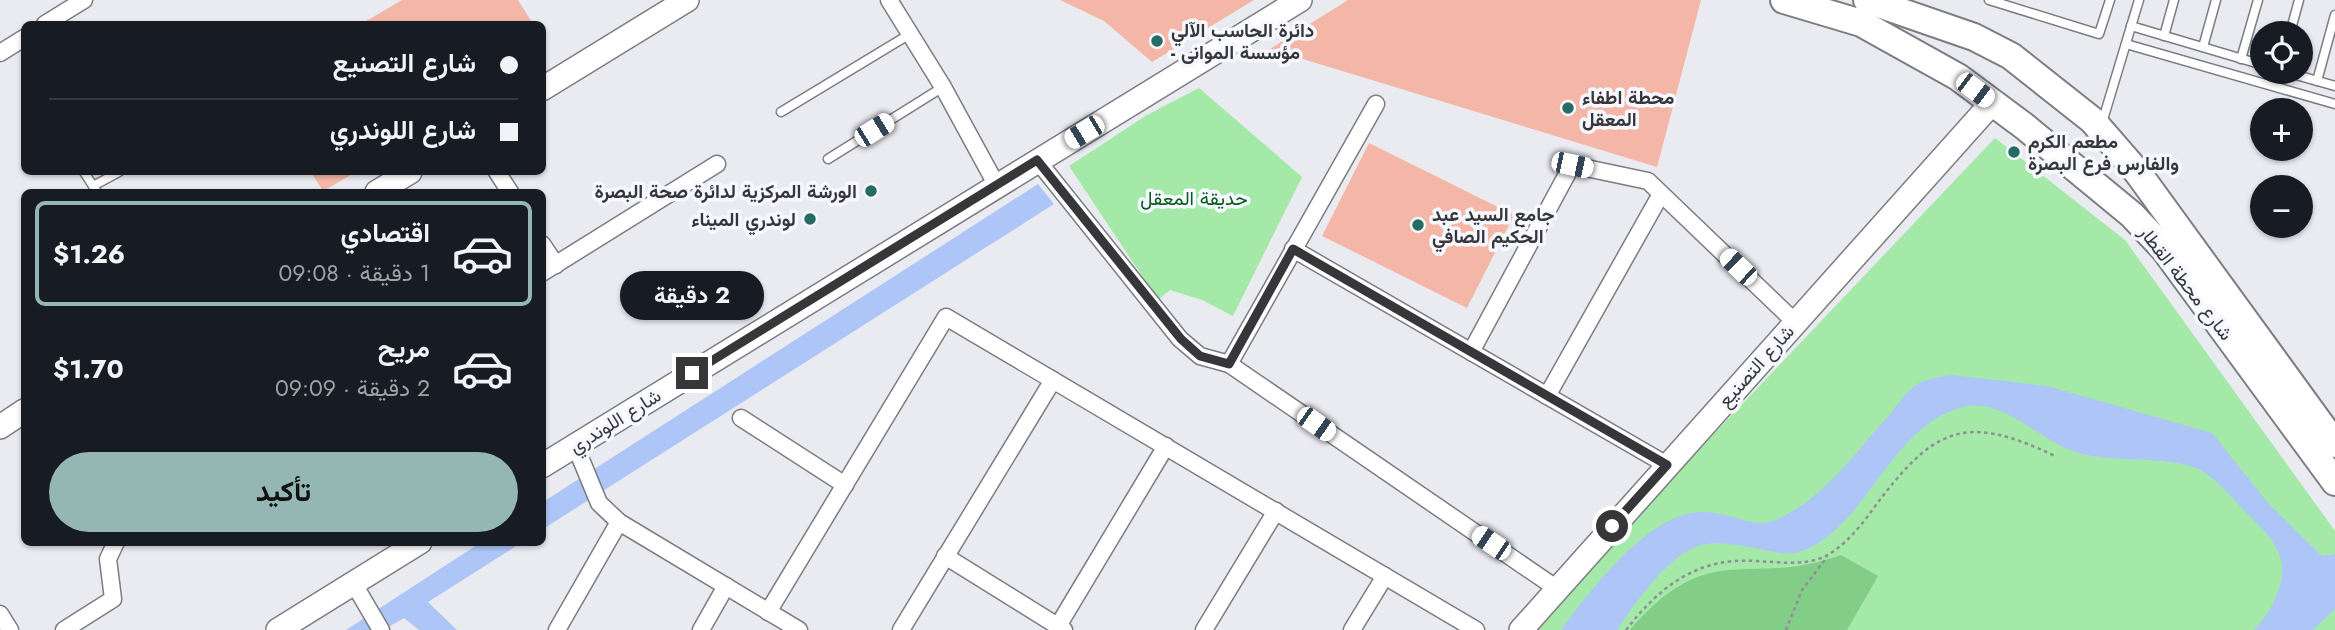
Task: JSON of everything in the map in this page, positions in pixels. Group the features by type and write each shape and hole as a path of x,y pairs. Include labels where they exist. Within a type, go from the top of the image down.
{"main road":[{"path":"546,87 687,0"},
{"name":"شارع محطة القطار","path":"1784,0 1861,23 1958,77 2132,215 2164,249 2335,482"},
{"name":"شارع محطة القطار","path":"1867,0 1974,37 2011,57 2096,125 2138,173 2335,444"},
{"name":"شارع اللوندري","path":"546,463 1297,1"},
{"path":"1958,77 1953,57 1955,48 1963,40 1974,37"},
{"name":"شارع التصنيع","path":"1521,630 1992,103"},
{"path":"2057,153 2075,159 2094,155 2100,146 2096,125"},
{"path":"382,189 405,175"},
{"path":"0,427 21,413"},
{"path":"278,630 414,546"}],"street":[{"path":"50,21 84,0"},
{"path":"889,0 943,87 997,186"},
{"path":"0,53 21,40"},
{"path":"1229,364 1376,104"},
{"path":"1037,160 1181,339 1200,356 1229,364 1556,588"},
{"path":"549,269 717,164"},
{"path":"1471,352 1572,165 1648,181 1795,322"},
{"path":"1547,396 1661,194"},
{"path":"1293,249 1667,465"},
{"path":"768,612 946,317 1476,630"},
{"path":"901,630 1053,380"},
{"path":"741,418 845,485"},
{"path":"575,445 598,503 620,522 799,630"},
{"path":"945,556 1061,628 1166,446"},
{"path":"1204,630 1276,511"},
{"path":"557,630 620,522"},
{"path":"64,630 113,599 108,559 114,546"},
{"path":"1352,630 1385,576"},
{"path":"354,584 381,630"},
{"path":"701,630 726,586"},
{"path":"0,614 10,630"}],"lane":[{"path":"1989,0 2099,34 2110,0"},
{"path":"2096,125 2139,0"},
{"path":"2164,36 2174,0"},
{"path":"2203,47 2216,0"},
{"path":"2241,59 2258,0"},
{"path":"2293,21 2299,0"},
{"path":"2317,81 2335,15"},
{"path":"2131,26 2250,61"},
{"path":"781,112 910,34"},
{"path":"2126,44 2335,104"},
{"path":"2313,80 2335,86"},
{"path":"828,159 943,87"},
{"path":"95,189 115,175"}],"path":[{"path":"1786,630 1802,590 1828,555 1862,525 1919,454 1956,434 1997,433 2017,438 2055,456"},
{"path":"1626,630 1669,584 1692,571 1722,562 1803,563 1828,555"}],"green space":[{"name":"حديقة المعقل","path":"1199,88 1302,177 1233,316 1202,300 1170,290 1158,300 1069,166 1147,115"},
{"path":"1995,138 2125,240 2335,531 2335,630 1538,630 1577,580"},
{"path":"1841,555 1878,576 1847,630 1630,630 1659,601 1684,583 1708,574 1809,564"}],"water":[{"path":"1038,184 1054,204 546,527 546,500"},
{"path":"1952,375 2047,386 2212,433 2269,504 2322,556 2335,554 2335,609 2313,630 2254,630 2268,613 2278,593 2281,560 2265,531 2211,477 2190,466 2176,463 2083,454 2057,444 2003,412 1974,406 1959,408 1935,419 1914,436 1846,520 1827,537 1805,550 1786,553 1728,544 1701,545 1677,558 1665,569 1617,630 1561,630 1605,574 1644,537 1665,523 1685,514 1706,512 1762,523 1786,515 1814,496 1838,474 1912,388 1929,379"},
{"path":"475,546 516,546 428,602 457,630 419,630 404,618 383,630 346,630"}],"building":[{"path":"402,0 518,0 531,21 366,21"},
{"name":"دائرة الحاسب الآلي - مؤسسة الموانى","path":"1060,0 1254,0 1152,62 1104,21"},
{"name":"محطة اطفاء المعقل","path":"1348,0 1701,0 1657,167 1270,49"},
{"name":"جامع السيد عبد الحكيم الصافي","path":"1369,143 1514,215 1467,308 1322,236"},
{"path":"313,175 351,175 326,189 322,189"}],"place":[{"name":"دائرة الحاسب الآلي - مؤسسة الموانى","path":"1157,41"},
{"name":"محطة اطفاء المعقل","path":"1568,108"},
{"name":"مطعم الكرم والفارس فرع البصرة","path":"2014,152"},
{"name":"الورشة المركزية لدائرة صحة البصرة","path":"871,191"},
{"name":"لوندري الميناء","path":"810,219"},
{"name":"جامع السيد عبد الحكيم الصافي","path":"1418,225"}],"route":[{"path":"692,373 1037,160 1181,339 1200,356 1229,364 1293,249 1667,465 1612,526"}]}
